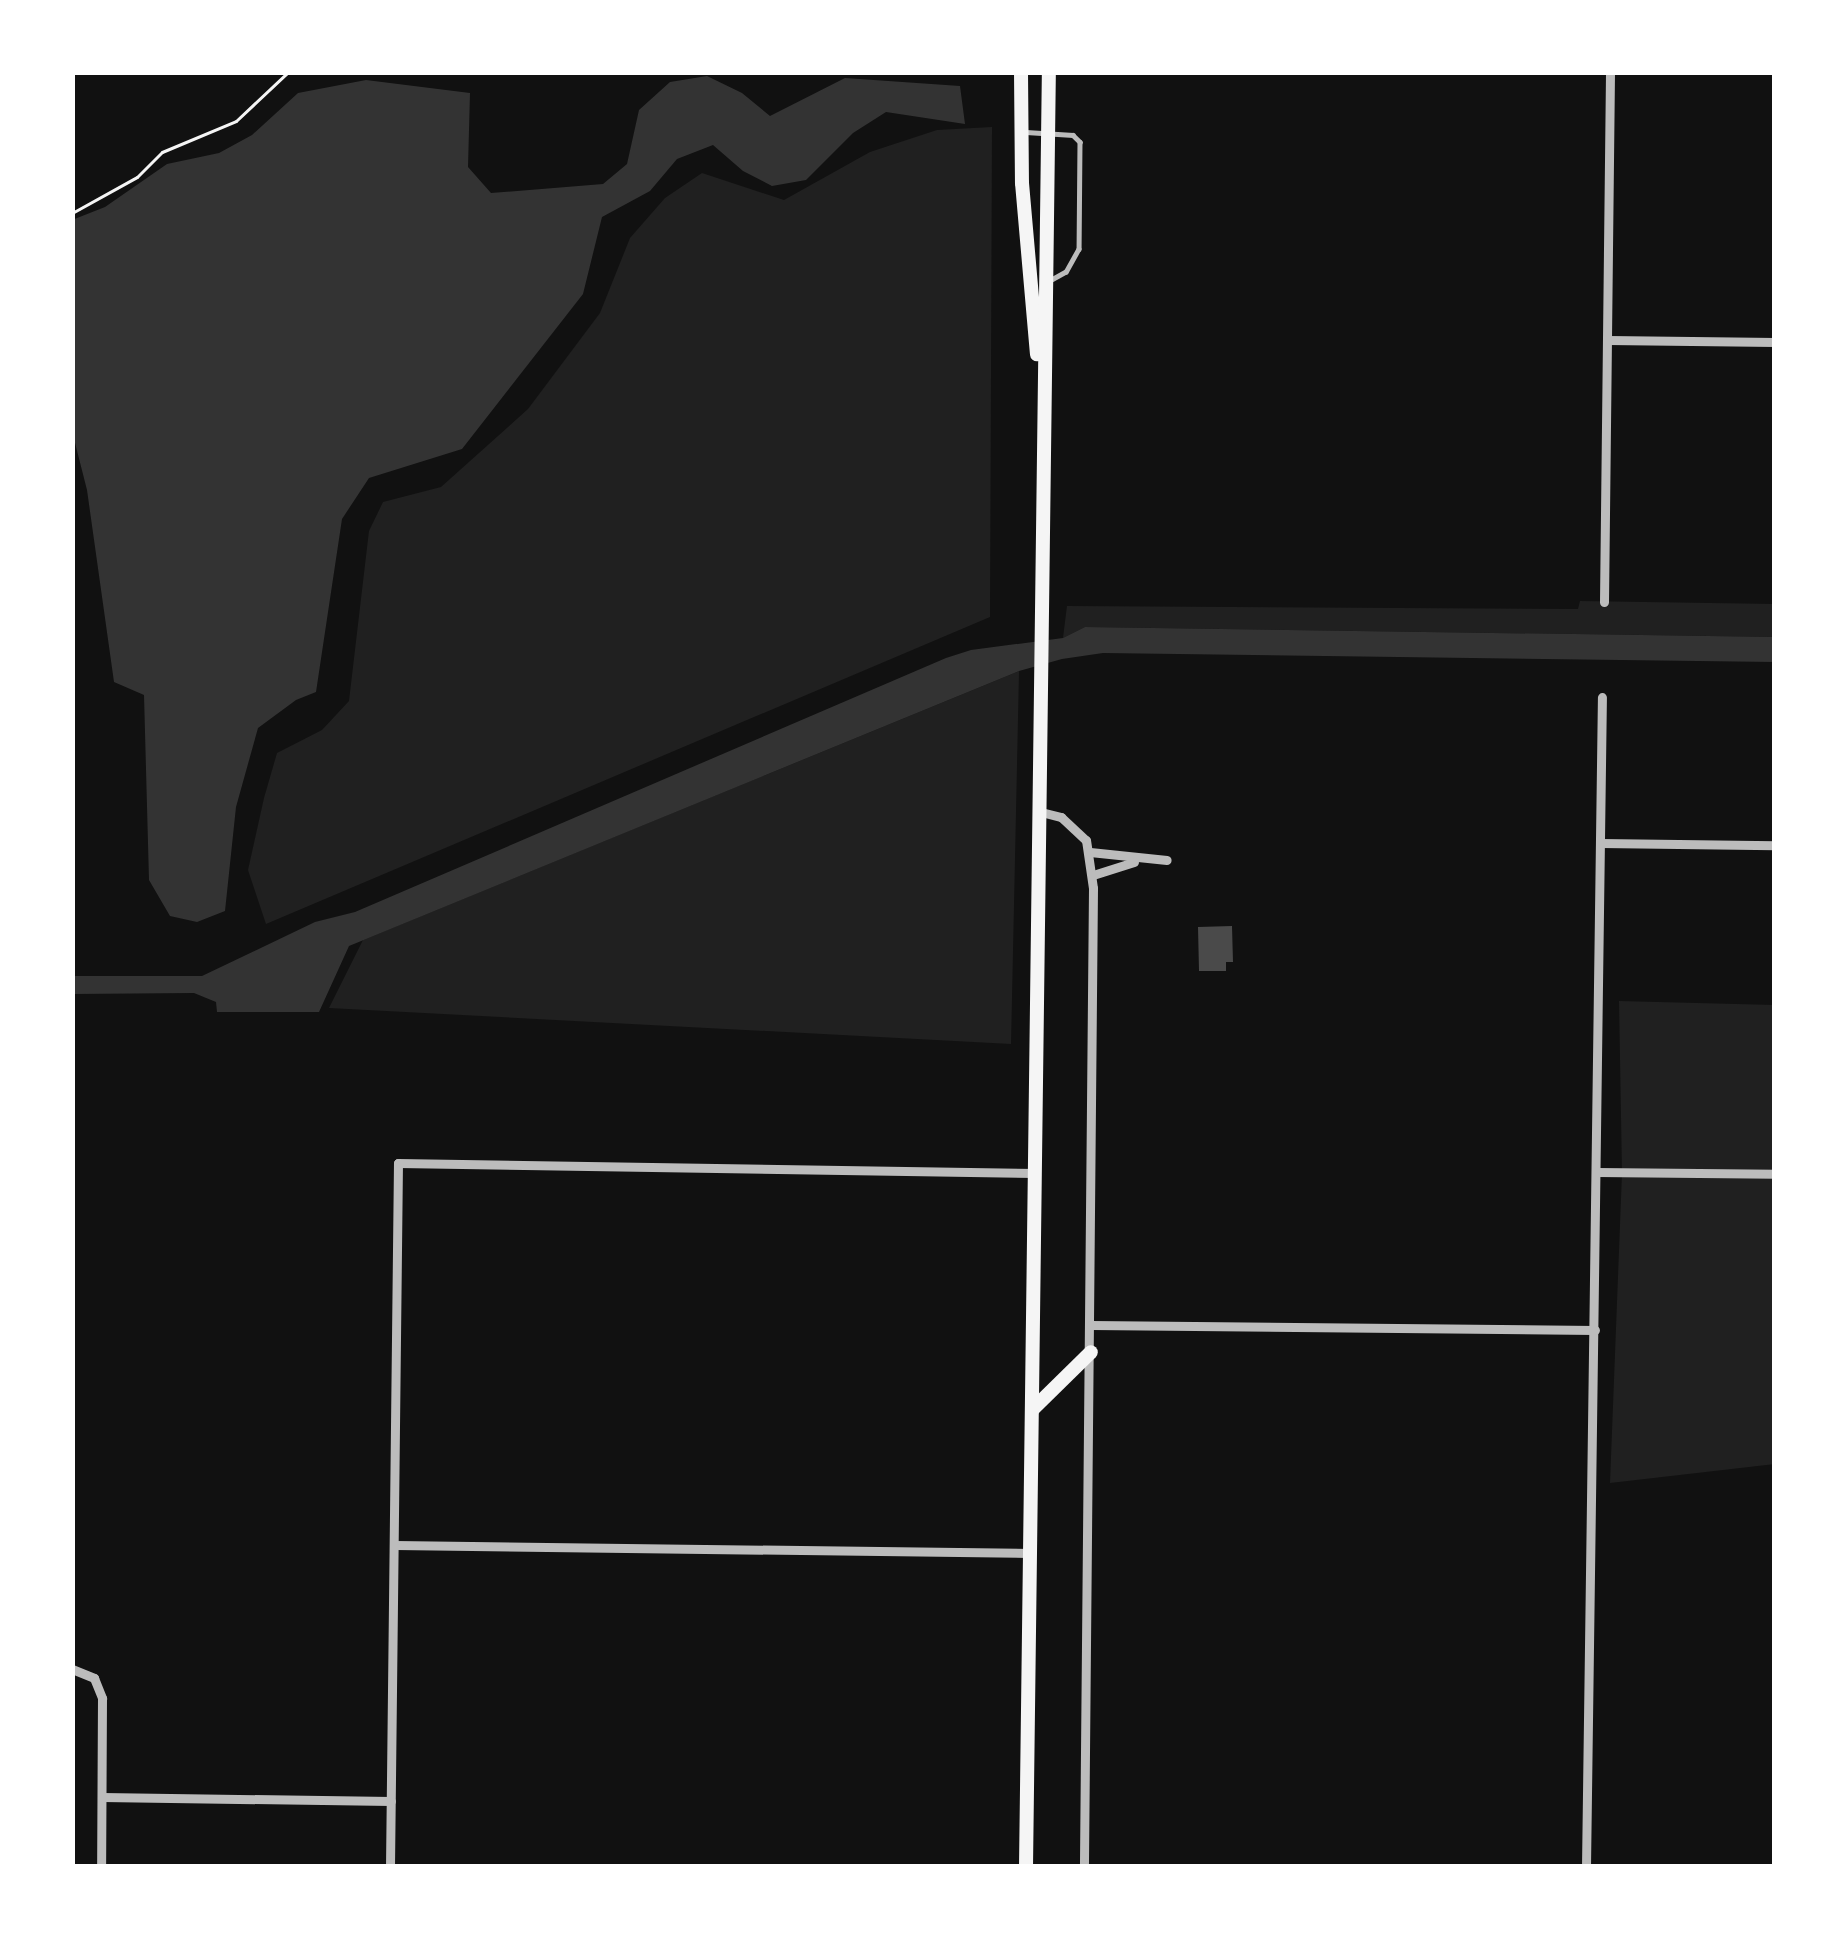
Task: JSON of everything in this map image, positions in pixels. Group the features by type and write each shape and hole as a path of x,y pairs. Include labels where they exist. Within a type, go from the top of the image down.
{"main road":[{"path":"1021,72 1020,133 1044,424"},
{"path":"1026,1867 1037,811 1045,677 1049,72"},
{"path":"1033,1409 1091,1352"}],"street":[{"path":"1604,602 1610,72"},
{"path":"1608,340 1775,342"},
{"path":"1586,1867 1602,697"},
{"path":"1037,811 1076,826 1090,852 1093,875 1084,1867"},
{"path":"1600,843 1775,845"},
{"path":"1090,852 1167,860"},
{"path":"1093,875 1140,860"},
{"path":"389,1867 398,1163 1036,1173"},
{"path":"1597,1172 1775,1174"},
{"path":"1091,1325 1595,1330"},
{"path":"394,1545 1030,1553"},
{"path":"72,1669 94,1678 102,1699 100,1867"},
{"path":"102,1797 391,1801"}],"lane":[{"path":"1020,133 1048,131 1073,135 1080,142 1079,249 1066,272 1046,283"}],"path":[{"path":"72,213 137,177 162,152 236,121 288,72"}],"shaded area":[{"path":"707,76 742,93 770,116 845,78 960,86 965,124 886,112 853,133 806,180 772,186 743,171 713,145 677,159 650,191 602,217 583,294 462,449 369,478 342,519 316,692 296,700 258,728 236,807 225,911 197,922 170,916 149,880 144,695 114,682 87,490 72,431 72,220 105,207 167,164 219,153 252,135 298,93 366,80 470,93 468,167 491,193 603,184 627,164 639,110 670,82"},
{"path":"992,127 990,617 266,924 248,870 264,798 277,753 322,730 349,701 369,531 383,502 441,487 528,409 600,313 630,238 665,198 702,173 784,200 870,152 937,130"},
{"path":"1580,601 1775,604 1775,637 1085,627 1063,638 1067,606 1578,609"},
{"path":"1085,627 1775,637 1775,662 1103,653 1062,659 1019,671 349,946 319,1012 217,1012 216,1002 194,993 72,994 72,976 202,976 315,922 355,912 946,658 971,650 1063,638"},
{"path":"1019,671 1011,1044 329,1008 363,940"},
{"path":"1619,1001 1775,1005 1775,1464 1610,1483 1622,1173"}],"building":[{"path":"1232,926 1233,962 1226,962 1226,971 1199,971 1198,927"}]}
